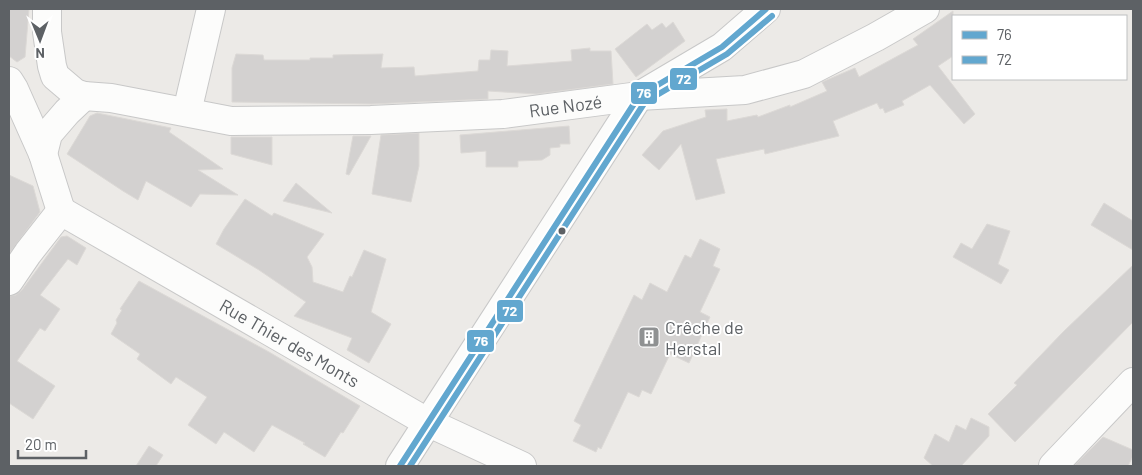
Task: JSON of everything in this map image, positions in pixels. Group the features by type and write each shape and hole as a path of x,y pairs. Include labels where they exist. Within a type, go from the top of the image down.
{"street":[{"path":"43,154 48,134 84,96 75,93 55,76 47,32 47,9"},
{"path":"187,112 211,9"},
{"path":"400,466 639,96 722,47 766,9"},
{"name":"Rue Nozé","path":"84,96 111,98 231,121 371,120 502,114 639,96 745,90 804,74 925,9"},
{"path":"10,83 17,87 34,85 44,79 52,66"},
{"path":"9,281 61,211 43,154 10,83"},
{"name":"Rue Thier des Monts","path":"61,211 428,422 522,466"},
{"path":"1053,466 1133,382"}],"building":[{"path":"9,9 29,9 25,57 17,62 9,56"},
{"path":"953,11 952,57 938,66 975,114 964,124 930,85 902,101 904,105 885,113 883,108 880,109 877,103 833,121 839,136 765,154 764,149 716,159 725,193 696,200 681,144 659,170 642,155 663,131 706,117 705,110 727,109 727,121 757,115 758,117 790,105 790,107 827,91 822,82 855,68 859,77 918,45 913,39"},
{"path":"673,22 685,41 636,77 615,49 647,24 652,30 662,23 666,28"},
{"path":"590,48 590,51 611,51 613,84 536,94 488,91 488,99 371,104 232,102 232,68 236,54 263,55 264,60 310,60 310,58 333,58 333,55 383,54 381,68 414,67 415,76 478,71 479,60 490,60 491,50 508,51 507,66 572,61 571,50"},
{"path":"97,113 171,128 169,132 223,169 198,170 238,195 200,194 191,207 146,181 138,200 67,154 90,116"},
{"path":"569,126 570,144 560,144 560,147 550,148 550,155 542,160 518,161 518,167 486,167 486,151 461,153 460,135"},
{"path":"419,133 419,166 411,202 372,194 381,135"},
{"path":"353,136 371,136 349,175 346,174"},
{"path":"231,137 272,137 272,165 231,154"},
{"path":"9,175 33,186 40,212 9,254"},
{"path":"296,183 332,213 283,201"},
{"path":"245,199 272,216 274,213 324,234 307,257 312,267 313,282 343,292 364,250 386,259 371,312 391,324 369,363 347,350 352,338 294,316 306,302 216,244"},
{"path":"1104,203 1133,221 1133,250 1091,225"},
{"path":"987,224 1010,231 998,264 1009,270 1001,284 953,257 961,243 972,249"},
{"path":"67,236 86,248 77,265 68,259 40,295 60,309 45,331 40,328 17,361 55,386 33,419 9,403 9,296 16,295 22,290 61,237"},
{"name":"Crêche de Herstal","path":"700,239 720,249 713,266 720,269 700,312 710,317 689,363 670,354 651,394 642,390 639,397 628,392 601,449 598,447 596,452 573,441 581,425 574,421 634,295 642,300 650,283 667,292 685,255 691,258"},
{"path":"1133,265 1133,322 1015,442 988,414 1017,385 1014,383 1063,332"},
{"path":"139,281 269,352 360,406 325,457 303,444 305,443 272,425 254,452 224,432 216,444 188,425 207,397 176,377 171,384 137,359 140,354 111,334 122,310 120,309"},
{"path":"971,418 989,427 989,436 961,466 933,466 924,458 935,434 949,442 956,425 966,430"},
{"path":"1103,437 1133,450 1133,456 1128,466 1074,466"},
{"path":"149,446 163,455 156,466 136,466"}],"transit line":[{"name":"76","path":"400,466 639,96 722,47 766,9"},
{"name":"72","path":"410,466 645,102 727,54 772,16"}],"place":[{"name":"Crêche de Herstal","path":"649,337"}]}
